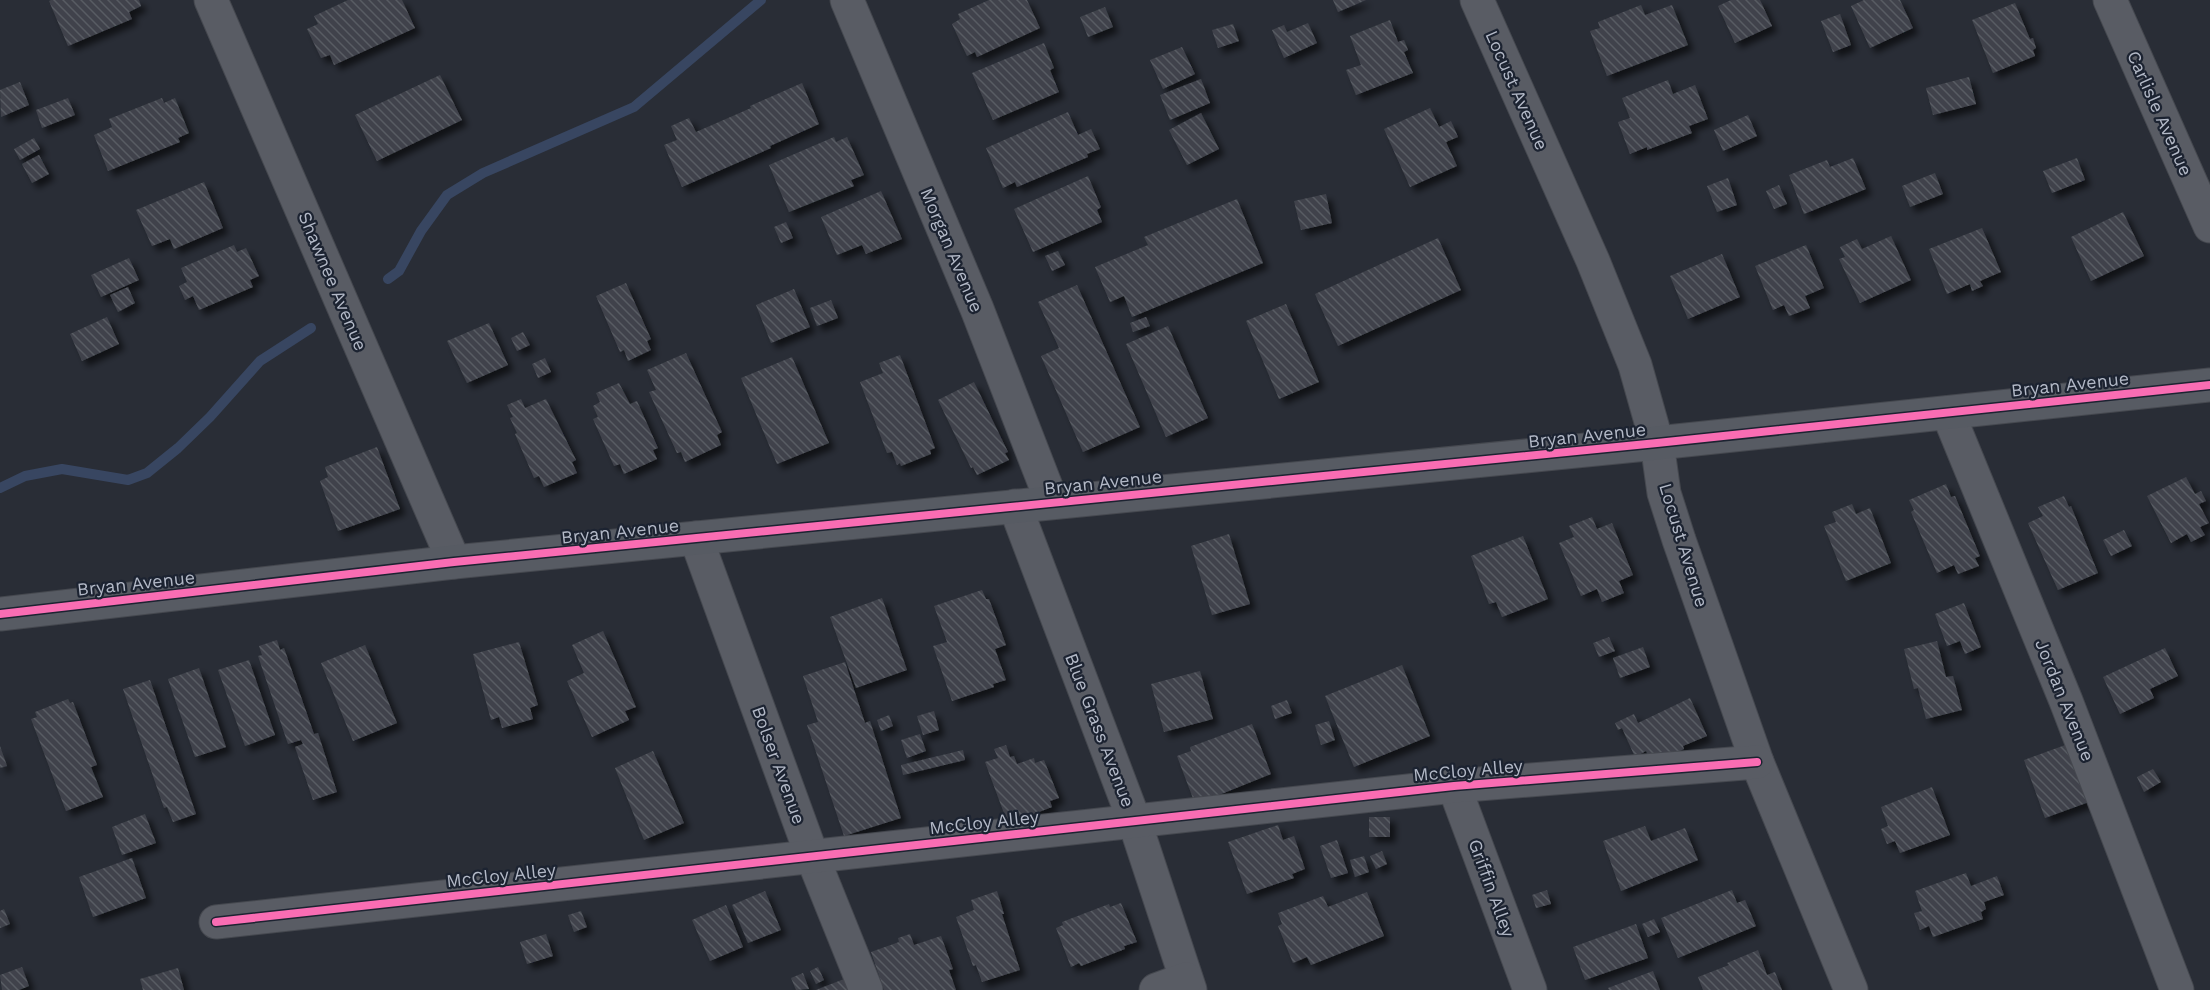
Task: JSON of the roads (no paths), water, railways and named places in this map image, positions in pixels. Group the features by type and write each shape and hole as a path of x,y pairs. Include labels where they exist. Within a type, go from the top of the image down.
{"street":[{"name":"Shawnee Avenue","path":"211,0 454,562"},
{"name":"Morgan Avenue","path":"847,0 977,309 1052,502"},
{"name":"Locust Avenue","path":"1477,0 1593,261 1635,365 1657,443 1664,493 1679,540 1757,762 1851,990"},
{"name":"Carlisle Avenue","path":"2110,0 2210,226"},
{"name":"Bryan Avenue","path":"0,614 454,562 1657,443 2210,385"},
{"name":"Jordan Avenue","path":"1947,413 2066,701 2177,990"},
{"name":"Blue Grass Avenue","path":"1015,506 1134,820 1177,986"},
{"name":"Bolser Avenue","path":"696,538 812,856 866,990"},
{"name":"McCloy Alley","path":"216,922 1454,786 1757,762"},
{"name":"Griffin Alley","path":"1454,786 1530,990"}],"waterway":[{"path":"388,279 399,271 421,231 447,195 483,173 634,107 761,0"},
{"path":"0,488 25,476 62,469 128,480 147,473 178,448 210,417 260,361 311,328"}]}
